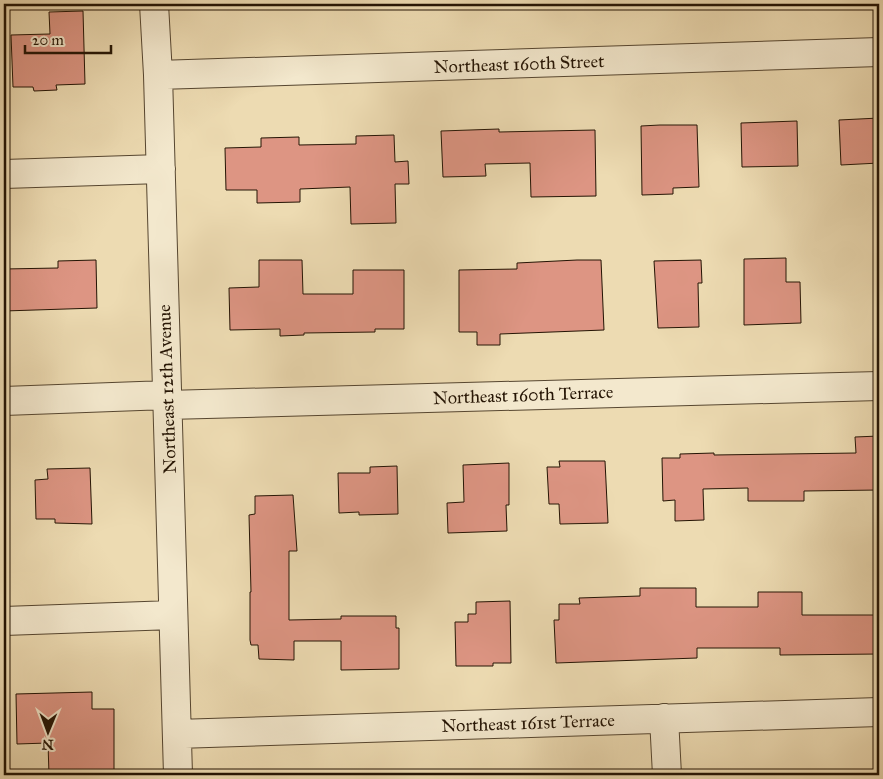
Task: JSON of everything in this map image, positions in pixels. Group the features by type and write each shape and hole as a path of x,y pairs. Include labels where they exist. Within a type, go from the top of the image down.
{"street":[{"name":"Northeast 12th Avenue","path":"154,4 161,169 178,775"},
{"name":"Northeast 160th Street","path":"158,75 879,52"},
{"path":"4,174 161,169"},
{"name":"Northeast 160th Terrace","path":"4,401 167,400 879,386"},
{"path":"4,621 173,615"},
{"name":"Northeast 161st Terrace","path":"176,734 879,712"},
{"path":"664,718 667,775"}],"building":[{"path":"83,11 85,84 56,85 57,90 34,91 33,87 13,87 11,35 50,34 49,12"},
{"path":"879,118 879,163 841,165 839,120"},
{"path":"797,121 798,166 742,167 741,123"},
{"path":"697,125 699,187 673,188 673,194 642,195 641,126"},
{"path":"499,129 499,132 595,130 596,196 531,197 530,163 485,164 486,176 443,177 441,131"},
{"path":"394,135 395,162 408,161 409,184 395,184 396,223 351,224 350,187 300,189 300,202 257,203 257,190 226,190 225,148 261,147 261,138 299,137 299,145 356,144 356,136"},
{"path":"786,258 786,282 800,282 801,323 744,325 744,259"},
{"path":"96,260 97,308 4,311 4,269 58,268 58,261"},
{"path":"259,260 302,260 303,294 353,294 353,270 404,270 404,329 375,329 375,332 304,333 304,335 280,336 280,329 230,330 229,288 259,287"},
{"path":"601,260 604,330 500,334 500,345 477,345 477,332 459,332 459,270 517,269 517,263"},
{"path":"701,260 702,283 698,283 699,327 658,328 654,261"},
{"path":"879,436 879,490 804,491 804,501 748,501 748,488 703,489 704,520 675,521 675,500 663,501 662,458 680,458 680,454 714,453 714,455 856,453 855,437"},
{"path":"559,461 605,461 608,523 560,524 559,504 549,504 547,467 560,467"},
{"path":"509,463 509,505 506,505 507,531 448,533 447,503 464,502 463,465"},
{"path":"397,466 398,514 359,515 359,512 339,513 338,473 370,473 370,467"},
{"path":"90,468 92,524 55,523 55,519 36,519 35,480 48,479 47,469"},
{"path":"293,495 297,551 289,551 289,620 341,619 341,616 396,616 396,628 399,628 399,669 341,670 341,641 294,641 294,660 259,659 258,645 251,645 250,640 249,515 255,514 255,496"},
{"path":"640,588 696,588 696,607 758,607 758,592 802,592 802,615 879,615 879,654 780,655 780,648 697,648 697,658 556,663 554,620 559,620 559,604 580,604 579,598 640,596"},
{"path":"510,601 511,663 493,663 493,666 456,666 455,622 468,622 468,614 476,614 476,602"},
{"path":"92,692 92,709 114,709 114,775 49,775 48,743 17,744 16,694"}]}
